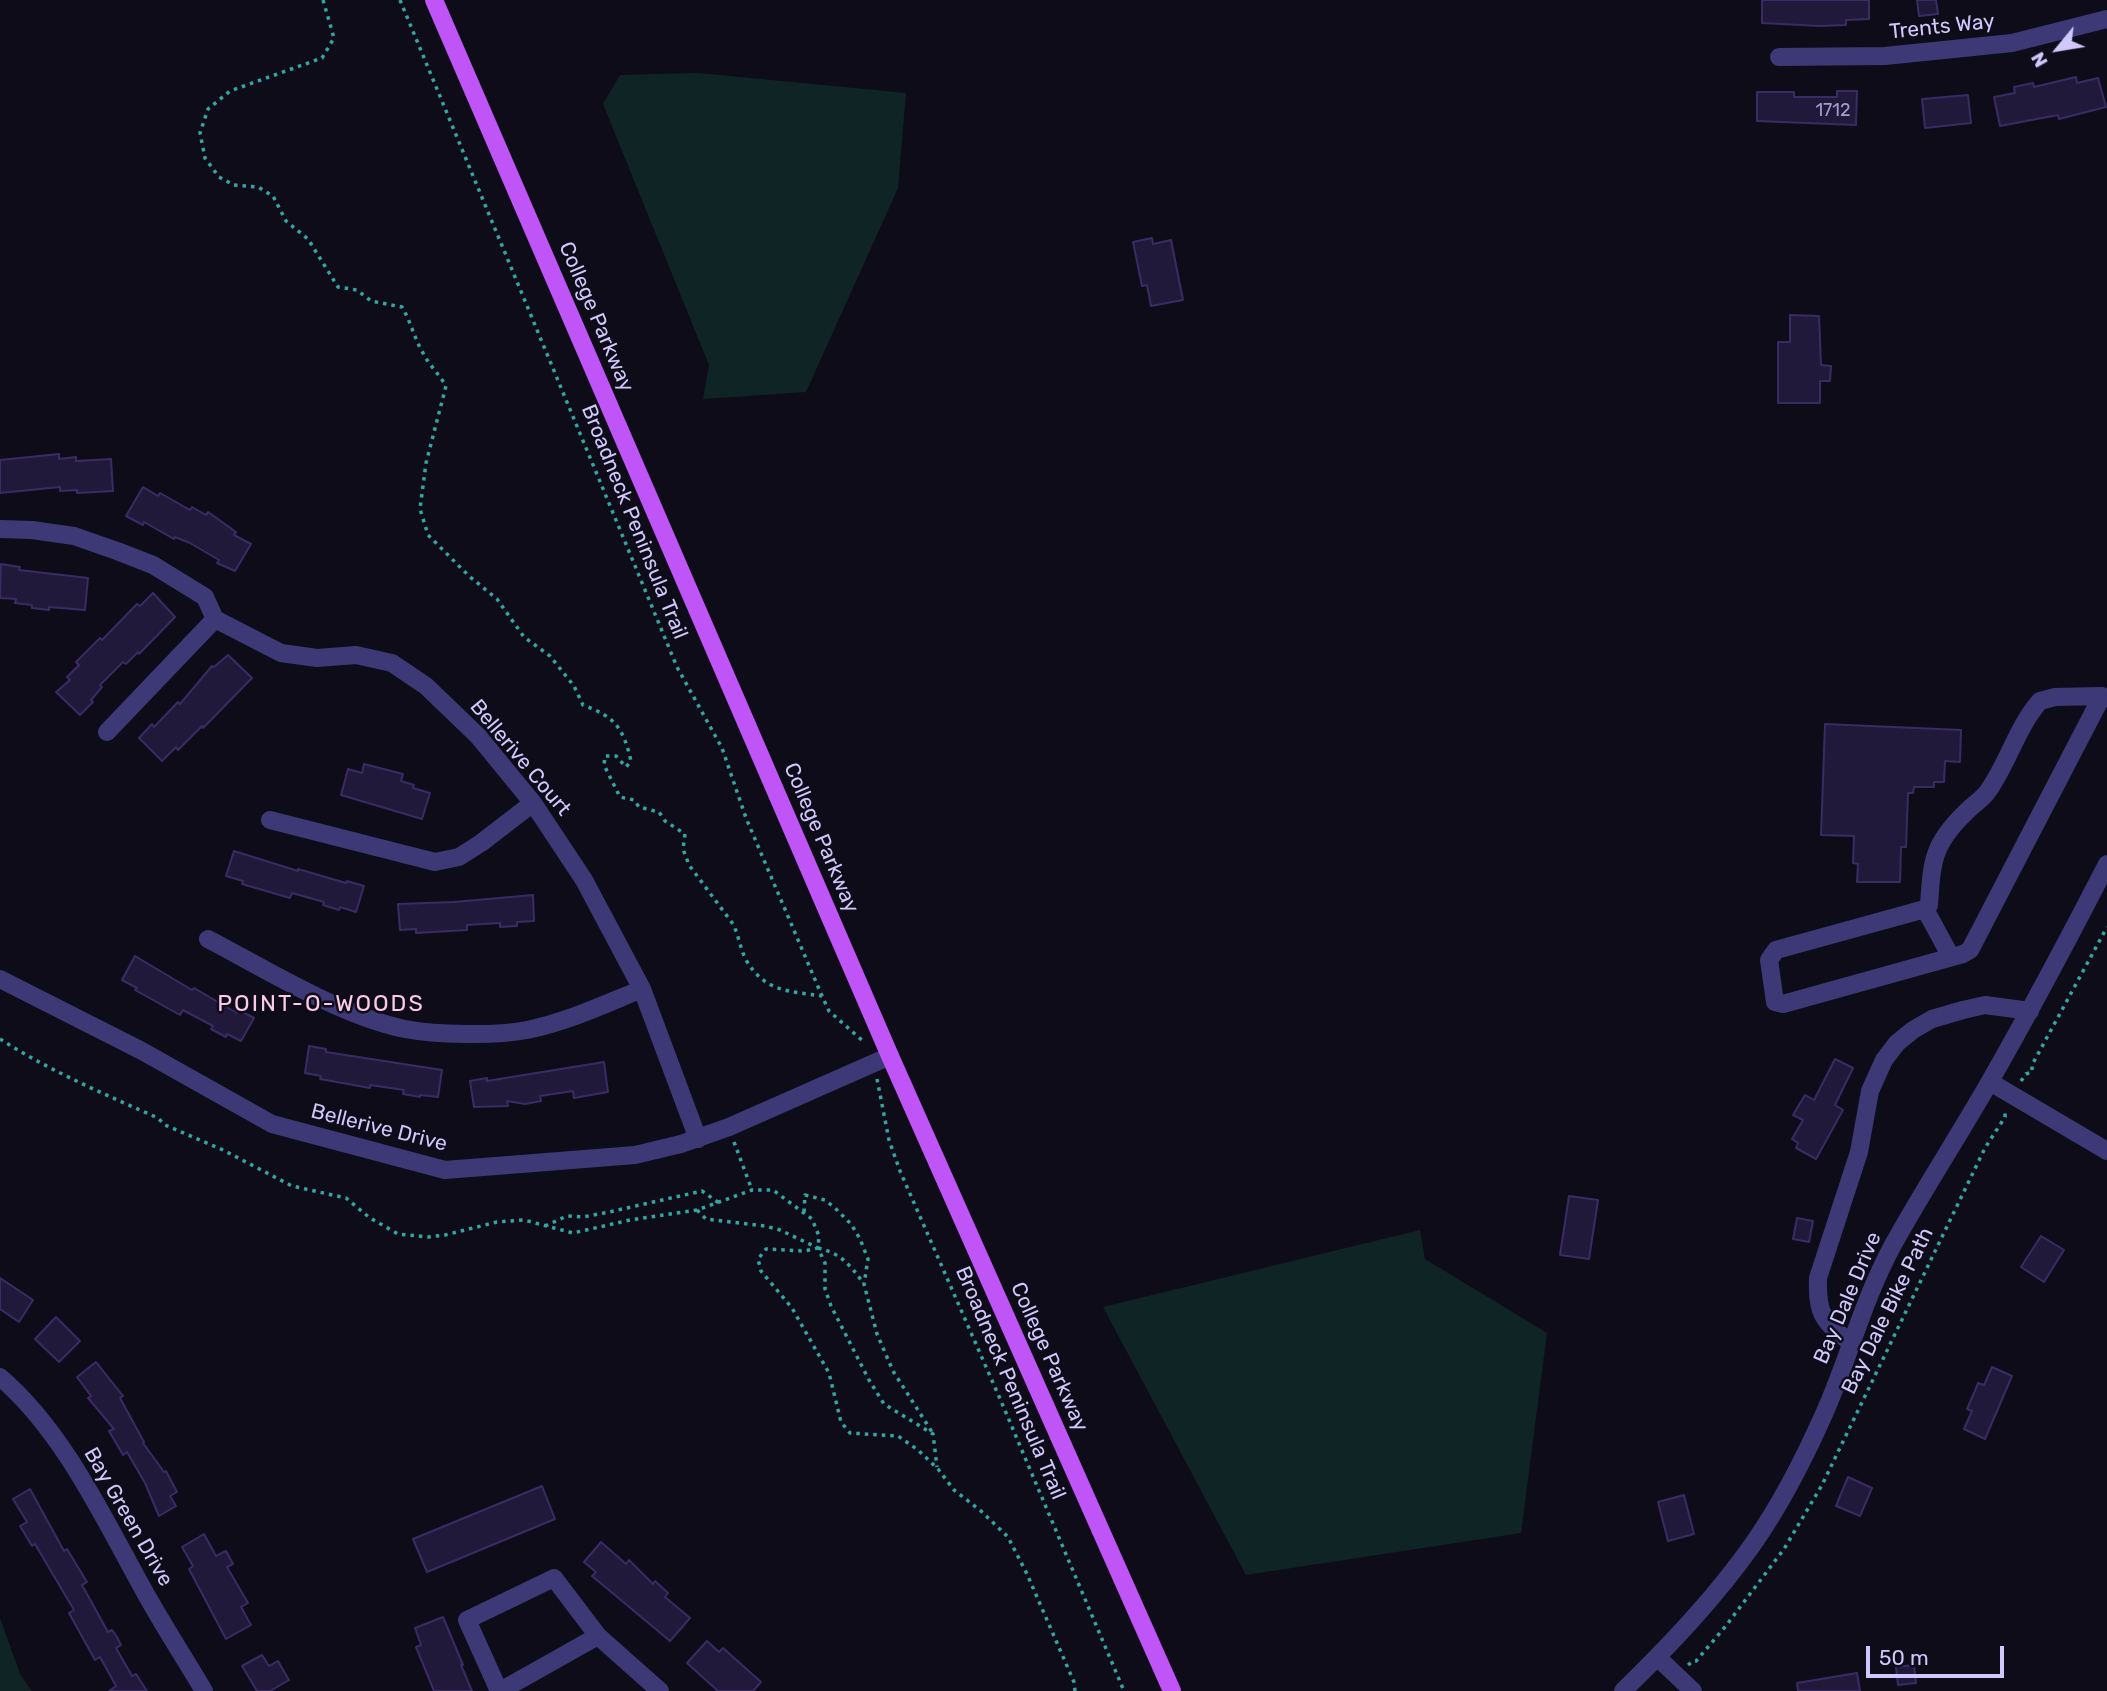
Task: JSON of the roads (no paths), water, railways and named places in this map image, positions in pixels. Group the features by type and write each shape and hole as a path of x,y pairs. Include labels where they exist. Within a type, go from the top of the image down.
{"main road":[{"name":"College Parkway","path":"435,0 890,1056 1172,1691"}],"street":[{"name":"Trents Way","path":"1779,57 1885,56 2012,43 2107,19"},
{"name":"Bellerive Court","path":"0,529 74,536 153,565 205,597 215,619 281,653 317,658 356,656 392,663 426,686 478,736 533,803 584,880 642,989 698,1139"},
{"path":"107,732 215,619"},
{"path":"2055,697 2105,697 1970,950 1783,1004 1775,1002 1772,997 1769,960 1776,950 1925,909 1929,905 1936,852 1942,838 1967,810 1987,793 2040,701 2055,697"},
{"path":"270,820 435,862 459,857 533,803"},
{"name":"Bay Dale Drive","path":"1623,1691 1717,1590 1753,1544 1787,1489 1825,1412 1873,1287 1894,1243 2030,1011 2107,864"},
{"path":"1925,909 1951,957"},
{"path":"208,939 341,1008 405,1029 477,1034 527,1030 573,1017 642,989"},
{"name":"Bellerive Drive","path":"0,979 142,1051 272,1124 445,1171 635,1155 698,1139 729,1128 890,1056"},
{"path":"1851,1343 1828,1325 1821,1312 1817,1297 1818,1278 1859,1152 1870,1091 1884,1060 1897,1043 1933,1019 1985,1005 2030,1011"},
{"path":"1990,1082 2107,1151"},
{"name":"Bay Green Drive","path":"0,1377 51,1431 113,1532 152,1605 204,1691"},
{"path":"598,1636 500,1691 467,1620 554,1578 598,1636 660,1691"},
{"path":"1657,1657 1693,1691"}],"district":[{"name":"POINT-O-WOODS","path":"321,1004"}]}
